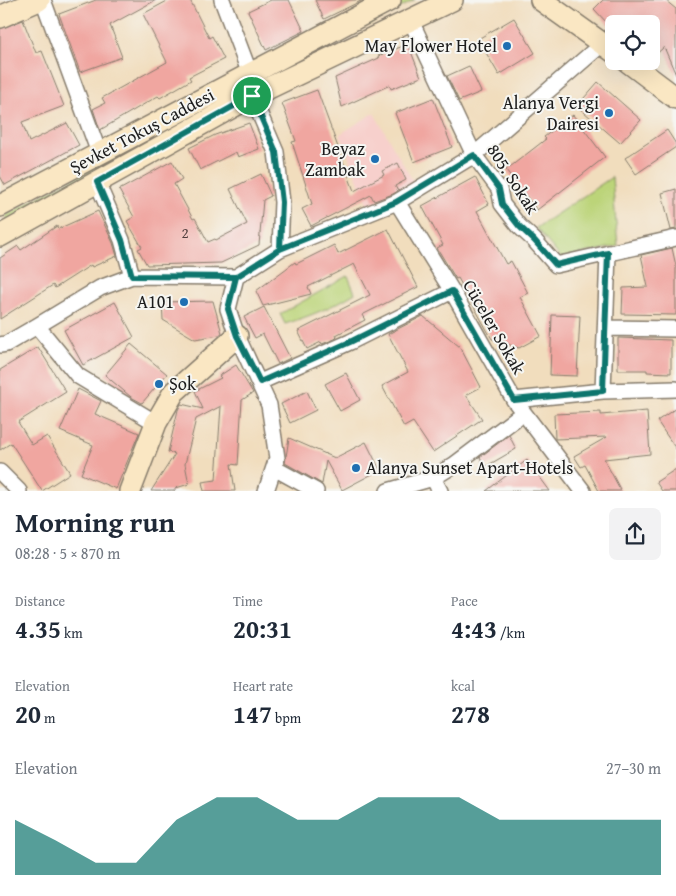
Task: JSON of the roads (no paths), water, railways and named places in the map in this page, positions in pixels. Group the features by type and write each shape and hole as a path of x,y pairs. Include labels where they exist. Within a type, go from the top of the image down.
{"main road":[{"path":"0,17 41,0"},
{"name":"Şevket Tokuş Caddesi","path":"0,206 390,0"},
{"name":"Şevket Tokuş Caddesi","path":"1,231 97,182 252,96 452,0"},
{"path":"541,0 605,46"},
{"path":"556,0 566,19"},
{"path":"639,70 676,98"},
{"path":"130,491 156,423 174,392 237,336"}],"street":[{"path":"41,0 99,153"},
{"path":"222,0 250,74 252,96 276,152 282,202 280,249"},
{"name":"805. Sokak","path":"411,21 474,155 499,189 502,204 519,226 556,265 676,238"},
{"path":"0,345 6,344 100,288 132,276 236,277 280,249 396,202 474,155 605,50"},
{"path":"97,182 122,240 132,276"},
{"name":"Cüceler Sokak","path":"396,202 452,291 523,414 583,491"},
{"path":"603,391 608,253"},
{"path":"236,277 228,309 237,336 260,382 269,405 278,458 266,491"},
{"path":"260,382 350,342 452,291"},
{"path":"37,326 78,376 156,423"},
{"path":"606,328 676,330"},
{"path":"514,400 603,391 676,389"},
{"path":"388,491 433,478 454,465 523,414"},
{"path":"274,468 316,491"},
{"path":"0,472 19,491"},
{"path":"433,478 440,491"}],"place":[{"name":"May Flower Hotel","path":"507,46"},
{"name":"Alanya Vergi Dairesi","path":"609,113"},
{"name":"Beyaz Zambak","path":"375,159"},
{"name":"A101","path":"184,302"},
{"name":"Şok","path":"159,384"},
{"name":"Alanya Sunset Apart-Hotels","path":"356,468"}]}
